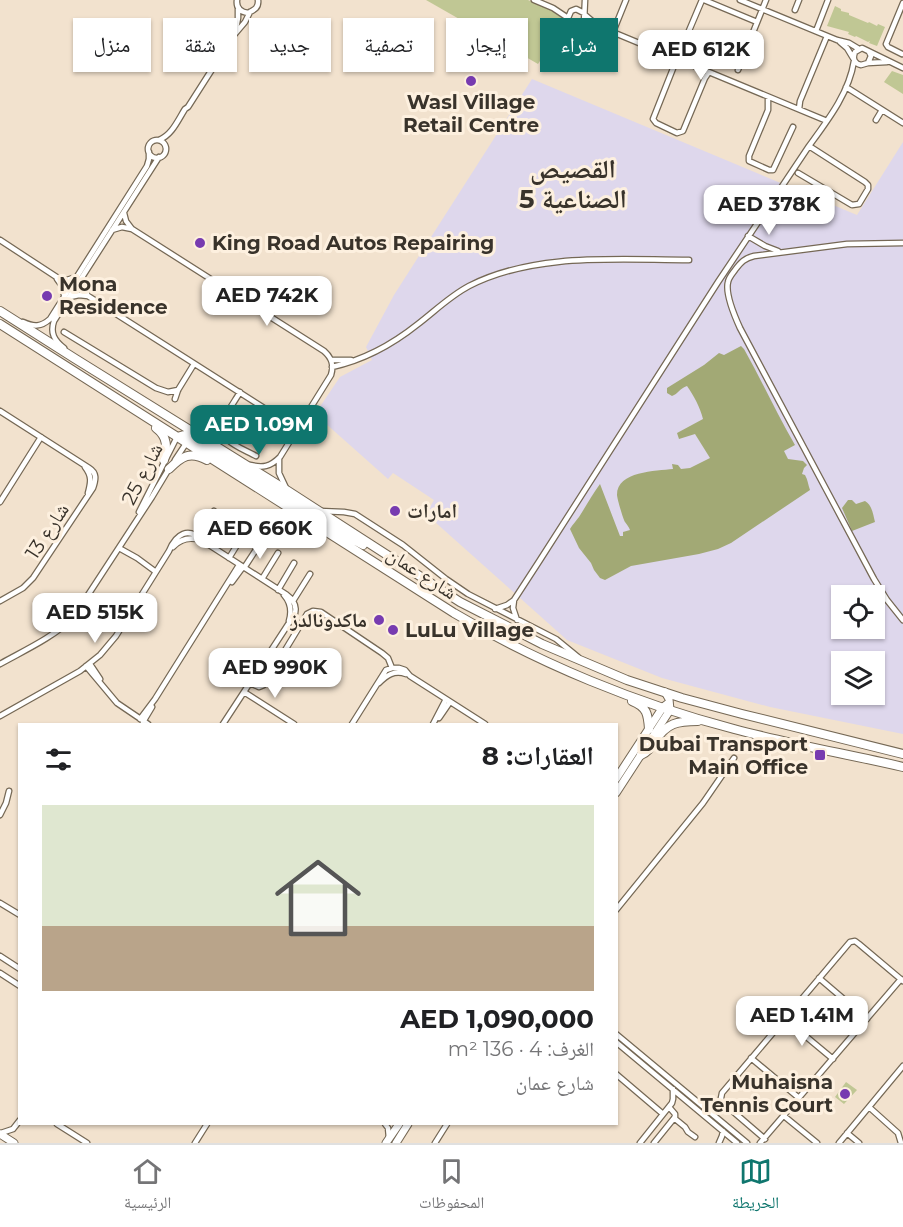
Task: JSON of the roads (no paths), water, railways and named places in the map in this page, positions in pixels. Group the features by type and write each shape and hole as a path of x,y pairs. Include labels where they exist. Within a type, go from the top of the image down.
{"main road":[{"name":"شارع عمان","path":"0,311 190,437 234,472 467,621 553,664 606,686 706,721 903,767"},
{"path":"0,324 177,437 184,435 190,437 341,533 387,555"},
{"path":"134,410 141,418 159,430 164,437 166,447 164,460"},
{"name":"شارع عمان","path":"190,437 241,463 288,491 460,602 584,663 682,698 903,754"},
{"path":"169,469 181,458 193,455 222,469 234,472"},
{"path":"606,686 612,694 643,707 647,714 649,729"},
{"path":"641,755 648,751 661,732 670,725 683,721 706,721"}],"street":[{"path":"534,0 547,2 568,18 572,10 584,0"},
{"path":"584,0 585,18"},
{"path":"618,20 626,0"},
{"path":"709,72 682,132 677,133 656,123 653,119 703,0 757,22"},
{"path":"740,0 859,49 864,49 903,68"},
{"path":"738,70 766,0"},
{"path":"795,10 799,0"},
{"path":"816,31 828,0"},
{"path":"237,2 243,13 255,10 259,1"},
{"path":"237,2 237,18"},
{"path":"902,54 886,44 903,3"},
{"path":"553,8 579,9 589,18"},
{"path":"237,31 250,12"},
{"path":"618,34 768,96 826,123"},
{"path":"798,109 827,36"},
{"path":"837,40 847,48 858,65 891,63"},
{"path":"848,85 855,52 859,49"},
{"path":"495,609 514,600 748,236 826,123 848,85 866,64 870,56 869,52"},
{"path":"74,358 57,342 52,331 54,321 147,166 150,144 168,135 210,72"},
{"path":"848,85 903,123"},
{"path":"768,96 768,110 749,161 769,170 775,169 793,127"},
{"path":"55,277 67,280 79,278 159,157 165,154 170,137 188,107"},
{"path":"876,120 882,110"},
{"path":"159,140 166,148"},
{"path":"798,174 852,206 859,204 868,189 867,183 809,146"},
{"path":"149,152 159,157"},
{"path":"124,212 126,221 132,229 322,349 331,360 329,378 280,457 263,468 241,463"},
{"path":"112,230 122,227 132,229"},
{"path":"748,236 770,249 783,252"},
{"path":"0,240 55,277 67,297"},
{"path":"903,243 857,243 750,257 739,265 728,284 729,298 740,328 874,579 903,620"},
{"path":"332,367 354,361 378,350 402,336 460,291 507,271 569,261 689,260"},
{"path":"79,278 88,296 297,429"},
{"path":"15,321 33,326 42,325 50,319 67,297 88,296"},
{"path":"64,332 156,388 168,392 178,390"},
{"path":"331,360 354,361"},
{"path":"175,399 194,364"},
{"path":"240,393 224,421 223,432 229,441 256,456"},
{"name":"شارع 13","path":"0,411 82,464 91,480 87,495 33,578 23,588 0,601"},
{"name":"شارع 25","path":"134,524 177,437"},
{"name":"شارع 25","path":"0,664 66,625 79,610 190,437"},
{"path":"0,502 41,438"},
{"path":"280,457 279,473 288,491"},
{"path":"198,536 214,511"},
{"path":"319,511 355,514 403,544 457,586 495,609 559,641 584,663"},
{"path":"213,547 229,521"},
{"path":"229,558 246,532"},
{"path":"0,716 88,665 100,655 116,636 176,538 188,533 198,536 288,599 291,608 289,623"},
{"path":"169,551 183,539 192,538 203,541"},
{"path":"88,665 121,706 144,722 155,699 226,588 261,542"},
{"path":"120,546 157,571"},
{"path":"262,579 278,553"},
{"path":"279,591 294,563"},
{"path":"293,601 310,574"},
{"path":"224,723 296,614 293,601 279,591"},
{"path":"514,600 513,608 517,620"},
{"path":"250,683 259,687 264,685 307,614 313,611 321,612 382,653 388,658 392,668"},
{"path":"353,723 383,673 392,668 402,669 483,723"},
{"path":"377,685 395,672 410,676"},
{"path":"244,692 292,723"},
{"path":"618,790 641,755 667,706 665,692"},
{"path":"618,776 667,706 682,698"},
{"path":"435,723 448,700"},
{"path":"618,908 703,803 734,758"},
{"path":"0,815 9,791"},
{"path":"0,903 18,914"},
{"path":"855,941 902,980 763,1142 722,1102 722,1093 850,942 855,941"},
{"path":"0,956 18,968"},
{"path":"0,973 18,985"},
{"path":"819,978 867,1019"},
{"path":"785,1019 833,1059"},
{"path":"618,1036 747,1143"},
{"path":"618,1044 737,1143"},
{"path":"752,1058 799,1098"},
{"path":"839,1143 903,1066"},
{"path":"618,1076 663,1114"},
{"path":"640,1143 674,1099 673,1089"},
{"path":"669,1107 677,1102 686,1101"},
{"path":"657,1142 674,1119 675,1114 669,1107"},
{"path":"869,1107 896,1130 903,1133"},
{"path":"784,1116 817,1143"},
{"path":"674,1119 695,1137"},
{"path":"0,1134 9,1131 18,1122"},
{"path":"14,1143 16,1125"},
{"path":"60,1125 87,1143"},
{"path":"195,1143 206,1125"},
{"path":"386,1125 390,1142"},
{"path":"390,1142 398,1125"},
{"path":"390,1142 407,1125"},
{"path":"435,1143 446,1125"},
{"path":"896,1130 902,1143"},
{"path":"720,1142 723,1131"},
{"path":"847,1133 859,1143"},
{"path":"0,1134 14,1143"},
{"path":"720,1142 730,1137"}],"place":[{"name":"Wasl Village Retail Centre","path":"471,81"},
{"name":"King Road Autos Repairing","path":"200,243"},
{"name":"Mona Residence","path":"47,296"},
{"name":"امارات","path":"395,511"},
{"name":"ماكدونالدز","path":"379,620"},
{"name":"LuLu Village","path":"393,630"},
{"name":"Dubai Transport Main Office","path":"820,755"},
{"name":"Muhaisna Tennis Court","path":"845,1094"}],"district":[{"name":"القصيص الصناعية 5","path":"573,184"}]}
